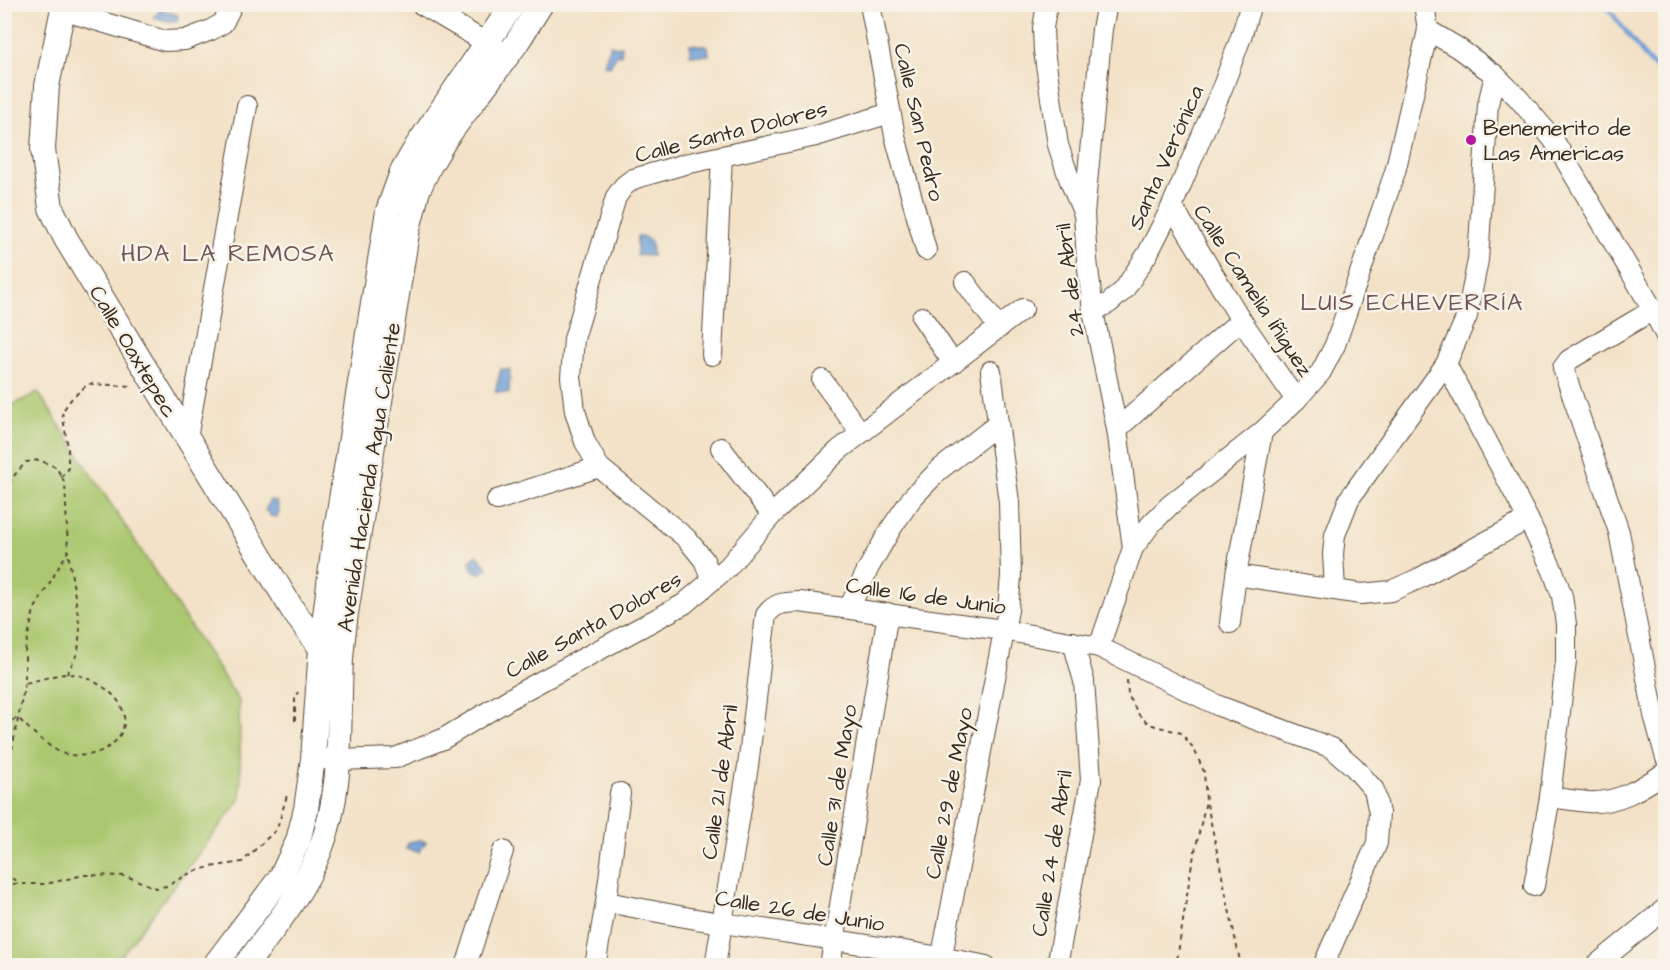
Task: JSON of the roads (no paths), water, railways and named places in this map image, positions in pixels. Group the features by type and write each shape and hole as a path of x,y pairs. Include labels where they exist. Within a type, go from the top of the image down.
{"main road":[{"name":"Avenida Hacienda Agua Caliente","path":"214,966 281,877 298,841 306,809 331,652 348,602 411,213 418,190 429,167 497,49 513,4"},
{"name":"Avenida Hacienda Agua Caliente","path":"497,49 541,4"},
{"name":"Calle Oaxtepec","path":"63,7 47,86 43,149 51,208 66,239 294,612 331,652"},
{"name":"Avenida Hacienda Agua Caliente","path":"245,966 292,903 308,876 320,850 330,818 338,760 331,652"}],"street":[{"path":"63,7 165,41 185,40 211,30 223,23 231,4"},
{"path":"421,4 497,49"},
{"name":"Calle San Pedro","path":"870,4 895,136 926,250"},
{"path":"1047,4 1043,28 1044,51 1058,145 1084,214"},
{"name":"24 de Abril","path":"1107,4 1102,29 1084,214 1093,311 1117,429 1133,548"},
{"name":"Santa Verónica","path":"1093,311 1109,303 1124,290 1148,253 1172,206 1223,86 1251,4"},
{"path":"1099,647 1133,548 1151,524 1170,505 1262,432 1296,400 1321,372 1335,345 1395,172 1428,30 1424,4"},
{"path":"1428,30 1495,75 1520,99 1553,139 1653,310 1665,336"},
{"path":"1335,590 1333,554 1335,535 1349,499 1446,364 1467,316 1478,260 1488,104 1495,75"},
{"path":"187,438 247,106"},
{"name":"Calle Santa Dolores","path":"313,759 395,758 444,739 521,692 684,604 712,580 704,560 686,538 600,467 585,442 575,411 571,376 574,339 616,197 633,179 685,164 816,136 890,113"},
{"path":"712,355 722,156"},
{"name":"Calle Camelia Íñiguez","path":"1172,206 1241,320 1296,400"},
{"path":"965,282 999,327"},
{"path":"712,580 728,567 772,515 840,450 1023,309"},
{"path":"1653,310 1569,360 1563,368 1619,532 1654,715 1665,758"},
{"path":"922,317 953,363"},
{"path":"1117,429 1241,320"},
{"path":"1446,364 1528,519 1553,571 1562,596 1566,624 1566,661 1550,797 1534,886"},
{"name":"Calle 29 de Mayo","path":"941,961 1008,610 1011,576 1009,502 991,371"},
{"path":"822,380 861,433"},
{"path":"849,608 868,567 912,498 939,470 998,424"},
{"path":"1230,623 1236,575 1262,432"},
{"path":"721,448 772,515"},
{"path":"497,500 600,467"},
{"path":"1236,575 1361,594 1391,591 1420,578 1528,519"},
{"name":"Calle 16 de Junio","path":"772,607 778,604 800,602 1004,630 1099,647 1218,706 1332,748 1354,767 1374,790 1379,813 1377,843 1323,966"},
{"name":"Calle 21 de Abril","path":"715,966 748,766 765,615 772,607"},
{"name":"Calle 31 de Mayo","path":"830,966 888,613"},
{"name":"Calle 24 de Abril","path":"1057,966 1091,780 1084,681 1073,642"},
{"path":"1550,797 1590,802 1618,799 1643,788 1665,772"},
{"path":"595,966 620,794"},
{"path":"466,966 503,851"},
{"name":"Calle 26 de Junio","path":"606,902 835,940 941,961 986,966"},
{"path":"1595,966 1665,908"}],"water":[{"path":"159,7 178,15 177,21 155,18"},
{"path":"690,44 708,46 709,55 690,55"},
{"path":"610,45 622,46 621,55 617,54 610,66 604,65"},
{"path":"637,236 642,236 651,242 652,256 637,255"},
{"path":"501,369 510,370 509,393 495,392"},
{"path":"270,500 277,502 279,512 277,517 270,516 269,512 265,511"},
{"path":"477,555 488,568 481,573 472,569 470,561"},
{"path":"420,840 426,842 419,852 406,849 409,842"}],"waterway":[{"path":"1605,4 1649,62 1666,75"}],"place":[{"name":"Benemerito de Las Americas","path":"1471,140"}],"district":[{"name":"HDA LA REMOSA","path":"228,253"},
{"name":"LUIS ECHEVERRÍA","path":"1412,302"}]}
